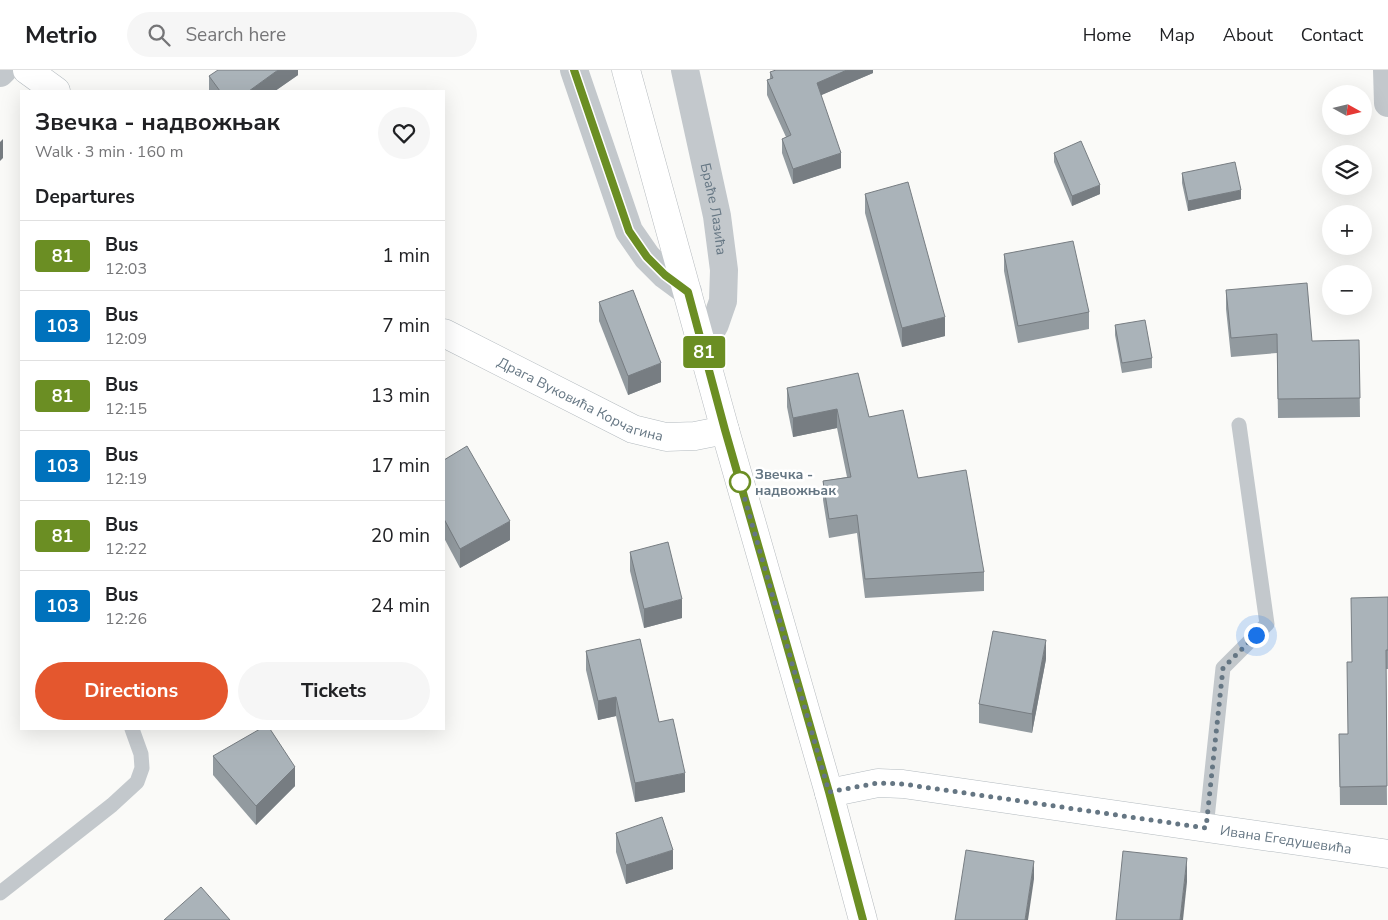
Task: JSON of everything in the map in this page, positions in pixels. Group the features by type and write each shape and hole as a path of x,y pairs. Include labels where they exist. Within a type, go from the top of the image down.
{"main road":[{"path":"26,70 55,90"},
{"path":"626,70 725,430 829,792 863,920"},
{"name":"Драга Вуковића Корчагина","path":"445,334 633,429 666,437 695,436 725,430"},
{"name":"Ивана Егедушевића","path":"829,792 878,783 903,784 1388,854"}],"street":[{"path":"0,73 3,70"},
{"path":"574,70 629,231 647,257 688,292"},
{"name":"Браће Лазића","path":"685,70 717,216 724,270 723,301 715,324 702,347"},
{"path":"1387,70 1388,103"}],"lane":[{"path":"1206,828 1223,668 1267,624 1239,425"},
{"path":"0,893 112,805 137,782 142,768 141,754 132,730"}],"building":[{"path":"218,70 278,70 250,90 219,90 209,76"},
{"path":"776,70 847,70 817,83 841,153 793,169 782,139 791,135 767,80 773,78 770,72"},
{"path":"1081,141 1100,185 1072,196 1054,153"},
{"path":"1235,162 1241,190 1188,201 1182,173"},
{"path":"908,182 945,317 902,328 865,194"},
{"path":"1073,241 1089,312 1018,326 1004,254"},
{"path":"1307,283 1312,341 1359,340 1360,398 1278,399 1277,334 1231,338 1226,290"},
{"path":"633,290 661,363 628,376 599,302"},
{"path":"1145,320 1152,358 1122,363 1115,325"},
{"path":"858,373 869,417 903,410 918,478 966,470 984,572 865,579 857,515 829,519 823,481 851,477 837,409 793,418 787,388"},
{"path":"467,446 510,521 460,549 445,521 445,459"},
{"path":"668,542 682,599 644,609 630,552"},
{"path":"1388,597 1388,650 1386,650 1387,786 1340,787 1339,734 1348,734 1347,662 1352,662 1351,598"},
{"path":"993,631 1046,640 1032,714 979,704"},
{"path":"640,639 659,722 673,719 685,773 635,783 616,697 598,701 586,651"},
{"path":"258,730 271,730 295,767 256,806 213,756"},
{"path":"662,817 673,850 626,865 616,833"},
{"path":"966,850 1034,861 1025,920 955,920"},
{"path":"1123,851 1187,858 1180,920 1116,920"},
{"path":"201,887 230,920 164,920"}],"bus line":[{"name":"81","path":"574,70 629,231 647,257 665,275 688,292 725,430 829,792 863,920"}],"place":[{"name":"Звечка - надвожњак","path":"740,482"}],"route":[{"path":"740,482 829,792 878,783 903,784 1206,828 1223,668 1256,635"}]}
